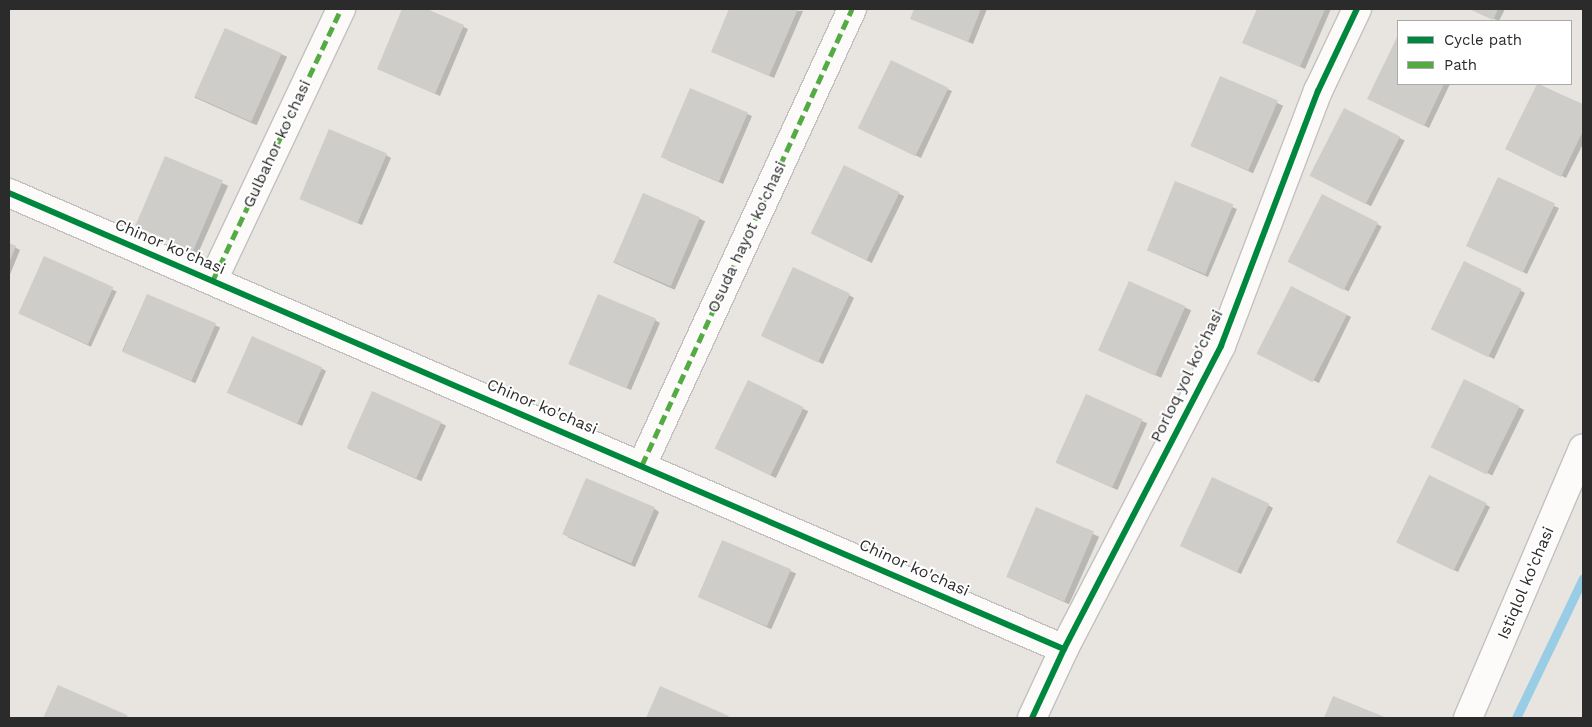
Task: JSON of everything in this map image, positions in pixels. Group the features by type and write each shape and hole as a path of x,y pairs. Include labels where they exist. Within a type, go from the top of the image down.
{"street":[{"name":"Gulbahor ko'chasi","path":"213,280 341,9"},
{"name":"Osuda hayot ko'chasi","path":"642,465 852,9"},
{"name":"Porloq yol ko'chasi","path":"1032,718 1064,649 1221,346 1318,91 1357,9"},
{"name":"Chinor ko'chasi","path":"9,192 1064,649"},
{"name":"Istiqlol ko'chasi","path":"1468,718 1583,448"}],"building":[{"path":"402,9 427,9 464,25 435,94 377,69"},
{"path":"729,9 798,9 769,76 711,52"},
{"path":"914,9 981,9 968,42 910,19"},
{"path":"1257,9 1325,9 1300,67 1242,43"},
{"path":"1469,9 1498,9 1493,20"},
{"path":"225,28 282,53 251,122 194,97"},
{"path":"1397,37 1397,85 1444,85 1424,126 1367,99"},
{"path":"891,60 949,88 915,156 858,128"},
{"path":"1220,76 1278,101 1248,171 1190,146"},
{"path":"1537,85 1583,104 1583,131 1561,177 1505,149"},
{"path":"690,88 748,113 719,182 661,157"},
{"path":"1344,108 1400,137 1366,204 1309,176"},
{"path":"329,129 387,154 357,224 299,199"},
{"path":"165,156 223,181 193,251 135,226"},
{"path":"844,165 900,192 866,260 811,233"},
{"path":"1498,177 1555,204 1523,273 1466,246"},
{"path":"1175,181 1233,205 1205,274 1147,251"},
{"path":"643,193 700,217 671,286 614,262"},
{"path":"1322,194 1378,223 1344,290 1287,262"},
{"path":"9,243 16,246 9,263"},
{"path":"44,256 113,287 88,344 18,314"},
{"path":"1464,261 1522,289 1488,357 1431,329"},
{"path":"793,267 850,294 818,363 761,336"},
{"path":"1129,281 1186,306 1155,376 1098,350"},
{"path":"1291,286 1347,315 1313,382 1256,354"},
{"path":"147,294 216,323 191,381 122,352"},
{"path":"598,294 656,319 626,389 568,364"},
{"path":"252,336 322,367 297,424 227,393"},
{"path":"1464,379 1520,406 1486,474 1431,447"},
{"path":"748,380 804,407 770,475 715,448"},
{"path":"372,391 441,422 416,479 347,448"},
{"path":"1086,394 1143,419 1112,488 1055,463"},
{"path":"1429,475 1487,503 1454,570 1396,542"},
{"path":"1212,477 1269,504 1237,573 1180,546"},
{"path":"586,478 655,507 631,563 562,534"},
{"path":"1036,507 1094,532 1064,602 1006,577"},
{"path":"722,540 791,569 767,626 698,597"},
{"path":"58,685 127,715 126,718 43,718"},
{"path":"660,686 729,716 728,718 646,718"},
{"path":"1333,696 1387,718 1324,718"}],"waterway":[{"path":"1516,718 1583,578"}],"marked path":[{"path":"213,280 341,9"},
{"path":"642,465 852,9"}],"cycle path":[{"path":"1032,718 1064,649 1221,346 1318,91 1357,9"},
{"path":"9,193 1064,649"}]}
